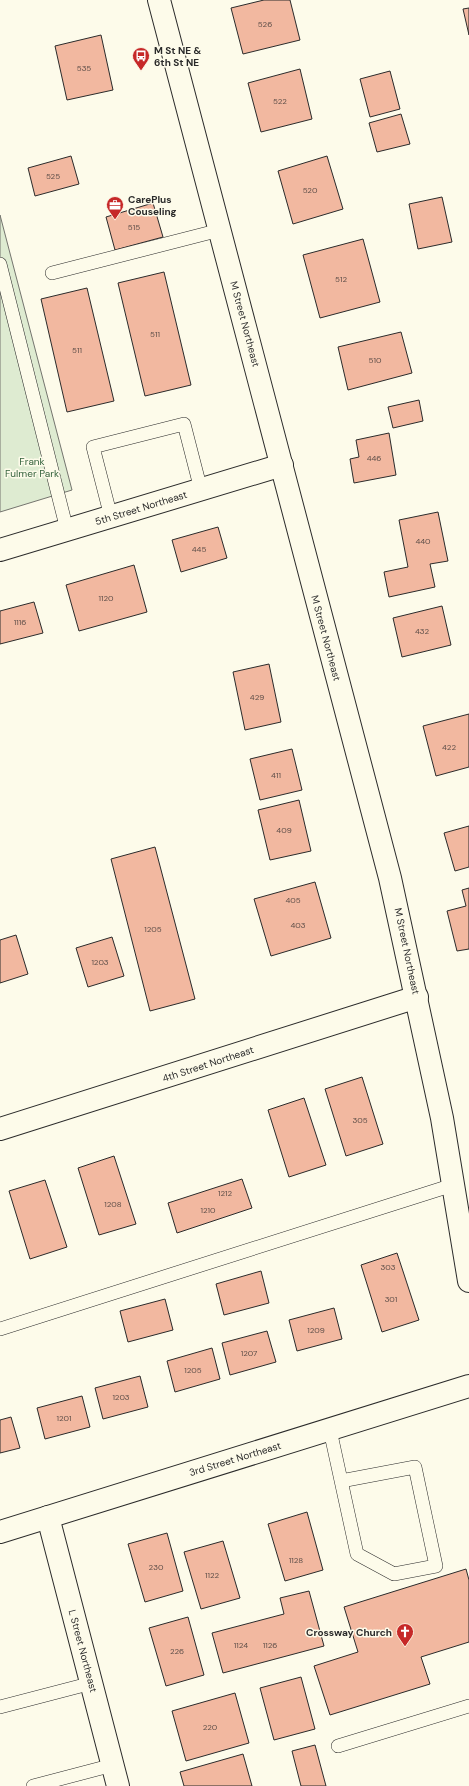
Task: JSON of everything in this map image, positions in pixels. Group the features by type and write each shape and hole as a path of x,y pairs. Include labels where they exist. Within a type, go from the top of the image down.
{"street":[{"name":"M Street Northeast","path":"159,0 390,878 442,1118 453,1186 466,1249 469,1281"},
{"name":"5th Street Northeast","path":"0,550 282,465"},
{"name":"4th Street Northeast","path":"0,1130 417,997"},
{"name":"3rd Street Northeast","path":"0,1532 469,1386"},
{"name":"L Street Northeast","path":"48,1517 118,1786"}],"lane":[{"path":"52,273 220,230"},
{"path":"0,264 67,530"},
{"path":"111,517 93,447 184,424 201,490"},
{"path":"0,1329 453,1186"},
{"path":"330,1430 341,1481 357,1554 394,1574 436,1566 415,1467 341,1481"},
{"path":"0,1707 92,1683"},
{"path":"338,1746 469,1706"},
{"path":"33,1786 113,1765"}],"green space":[{"name":"Frank Fulmer Park","path":"0,215 72,490 0,512"}],"building":[{"path":"264,0 290,0 300,40 243,54 231,8"},
{"path":"469,8 469,35 463,9"},
{"path":"101,35 113,90 67,100 55,46"},
{"path":"300,69 312,119 261,132 248,83"},
{"path":"390,71 400,109 370,117 360,79"},
{"path":"401,114 410,144 377,152 369,123"},
{"path":"71,156 79,184 35,196 28,168"},
{"path":"327,156 343,209 293,224 278,171"},
{"path":"442,197 452,242 418,249 409,204"},
{"path":"153,203 163,237 115,250 106,217"},
{"path":"363,239 380,302 320,318 303,255"},
{"path":"164,272 191,385 145,396 118,283"},
{"path":"87,288 114,401 67,412 41,299"},
{"path":"401,332 412,373 348,390 338,347"},
{"path":"419,400 423,421 393,428 388,407"},
{"path":"389,433 396,475 354,483 350,459 359,457 356,440"},
{"path":"438,512 448,561 430,564 435,587 389,597 384,572 408,567 399,520"},
{"path":"218,527 227,558 181,572 172,540"},
{"path":"134,565 147,612 79,631 66,585"},
{"path":"34,602 43,633 0,644 0,611"},
{"path":"442,606 451,645 402,657 393,618"},
{"path":"269,664 281,722 245,730 233,672"},
{"path":"469,714 469,767 436,776 423,726"},
{"path":"292,749 302,790 260,800 250,759"},
{"path":"299,800 311,851 270,860 258,810"},
{"path":"469,826 469,867 455,871 444,833"},
{"path":"155,847 195,999 150,1011 111,859"},
{"path":"315,882 331,938 271,956 254,899"},
{"path":"469,888 469,949 457,951 447,911 466,906 462,890"},
{"path":"16,935 28,974 0,983 0,940"},
{"path":"112,937 124,976 88,987 76,948"},
{"path":"362,1077 383,1144 346,1156 325,1089"},
{"path":"304,1098 326,1165 289,1177 268,1110"},
{"path":"114,1156 136,1224 99,1235 78,1168"},
{"path":"242,1179 252,1208 177,1233 168,1203"},
{"path":"45,1180 67,1247 30,1259 9,1191"},
{"path":"397,1253 419,1320 382,1332 361,1265"},
{"path":"261,1271 269,1303 224,1315 216,1284"},
{"path":"165,1299 173,1330 128,1342 120,1311"},
{"path":"334,1308 342,1339 297,1351 289,1320"},
{"path":"267,1331 276,1362 230,1375 222,1343"},
{"path":"212,1348 220,1379 175,1392 167,1361"},
{"path":"140,1376 148,1407 103,1419 95,1388"},
{"path":"82,1396 90,1427 45,1439 37,1408"},
{"path":"11,1417 20,1448 0,1453 0,1420"},
{"path":"307,1512 323,1570 285,1581 268,1524"},
{"path":"167,1533 183,1591 145,1602 128,1544"},
{"path":"223,1541 240,1598 201,1609 184,1552"},
{"name":"Crossway Church","path":"466,1569 469,1580 469,1642 421,1657 430,1684 330,1715 314,1666 358,1652 344,1607"},
{"path":"309,1591 324,1646 223,1673 212,1633 284,1614 280,1598"},
{"path":"188,1617 204,1675 166,1686 149,1628"},
{"path":"301,1677 315,1729 274,1740 260,1688"},
{"path":"235,1693 249,1743 186,1761 172,1711"},
{"path":"315,1745 326,1786 301,1786 292,1751"},
{"path":"243,1754 252,1786 184,1786 180,1772"}],"place":[{"name":"M St NE & 6th St NE","path":"141,71"},
{"name":"CarePlus Couseling","path":"115,220"},
{"name":"Crossway Church","path":"405,1647"}]}
